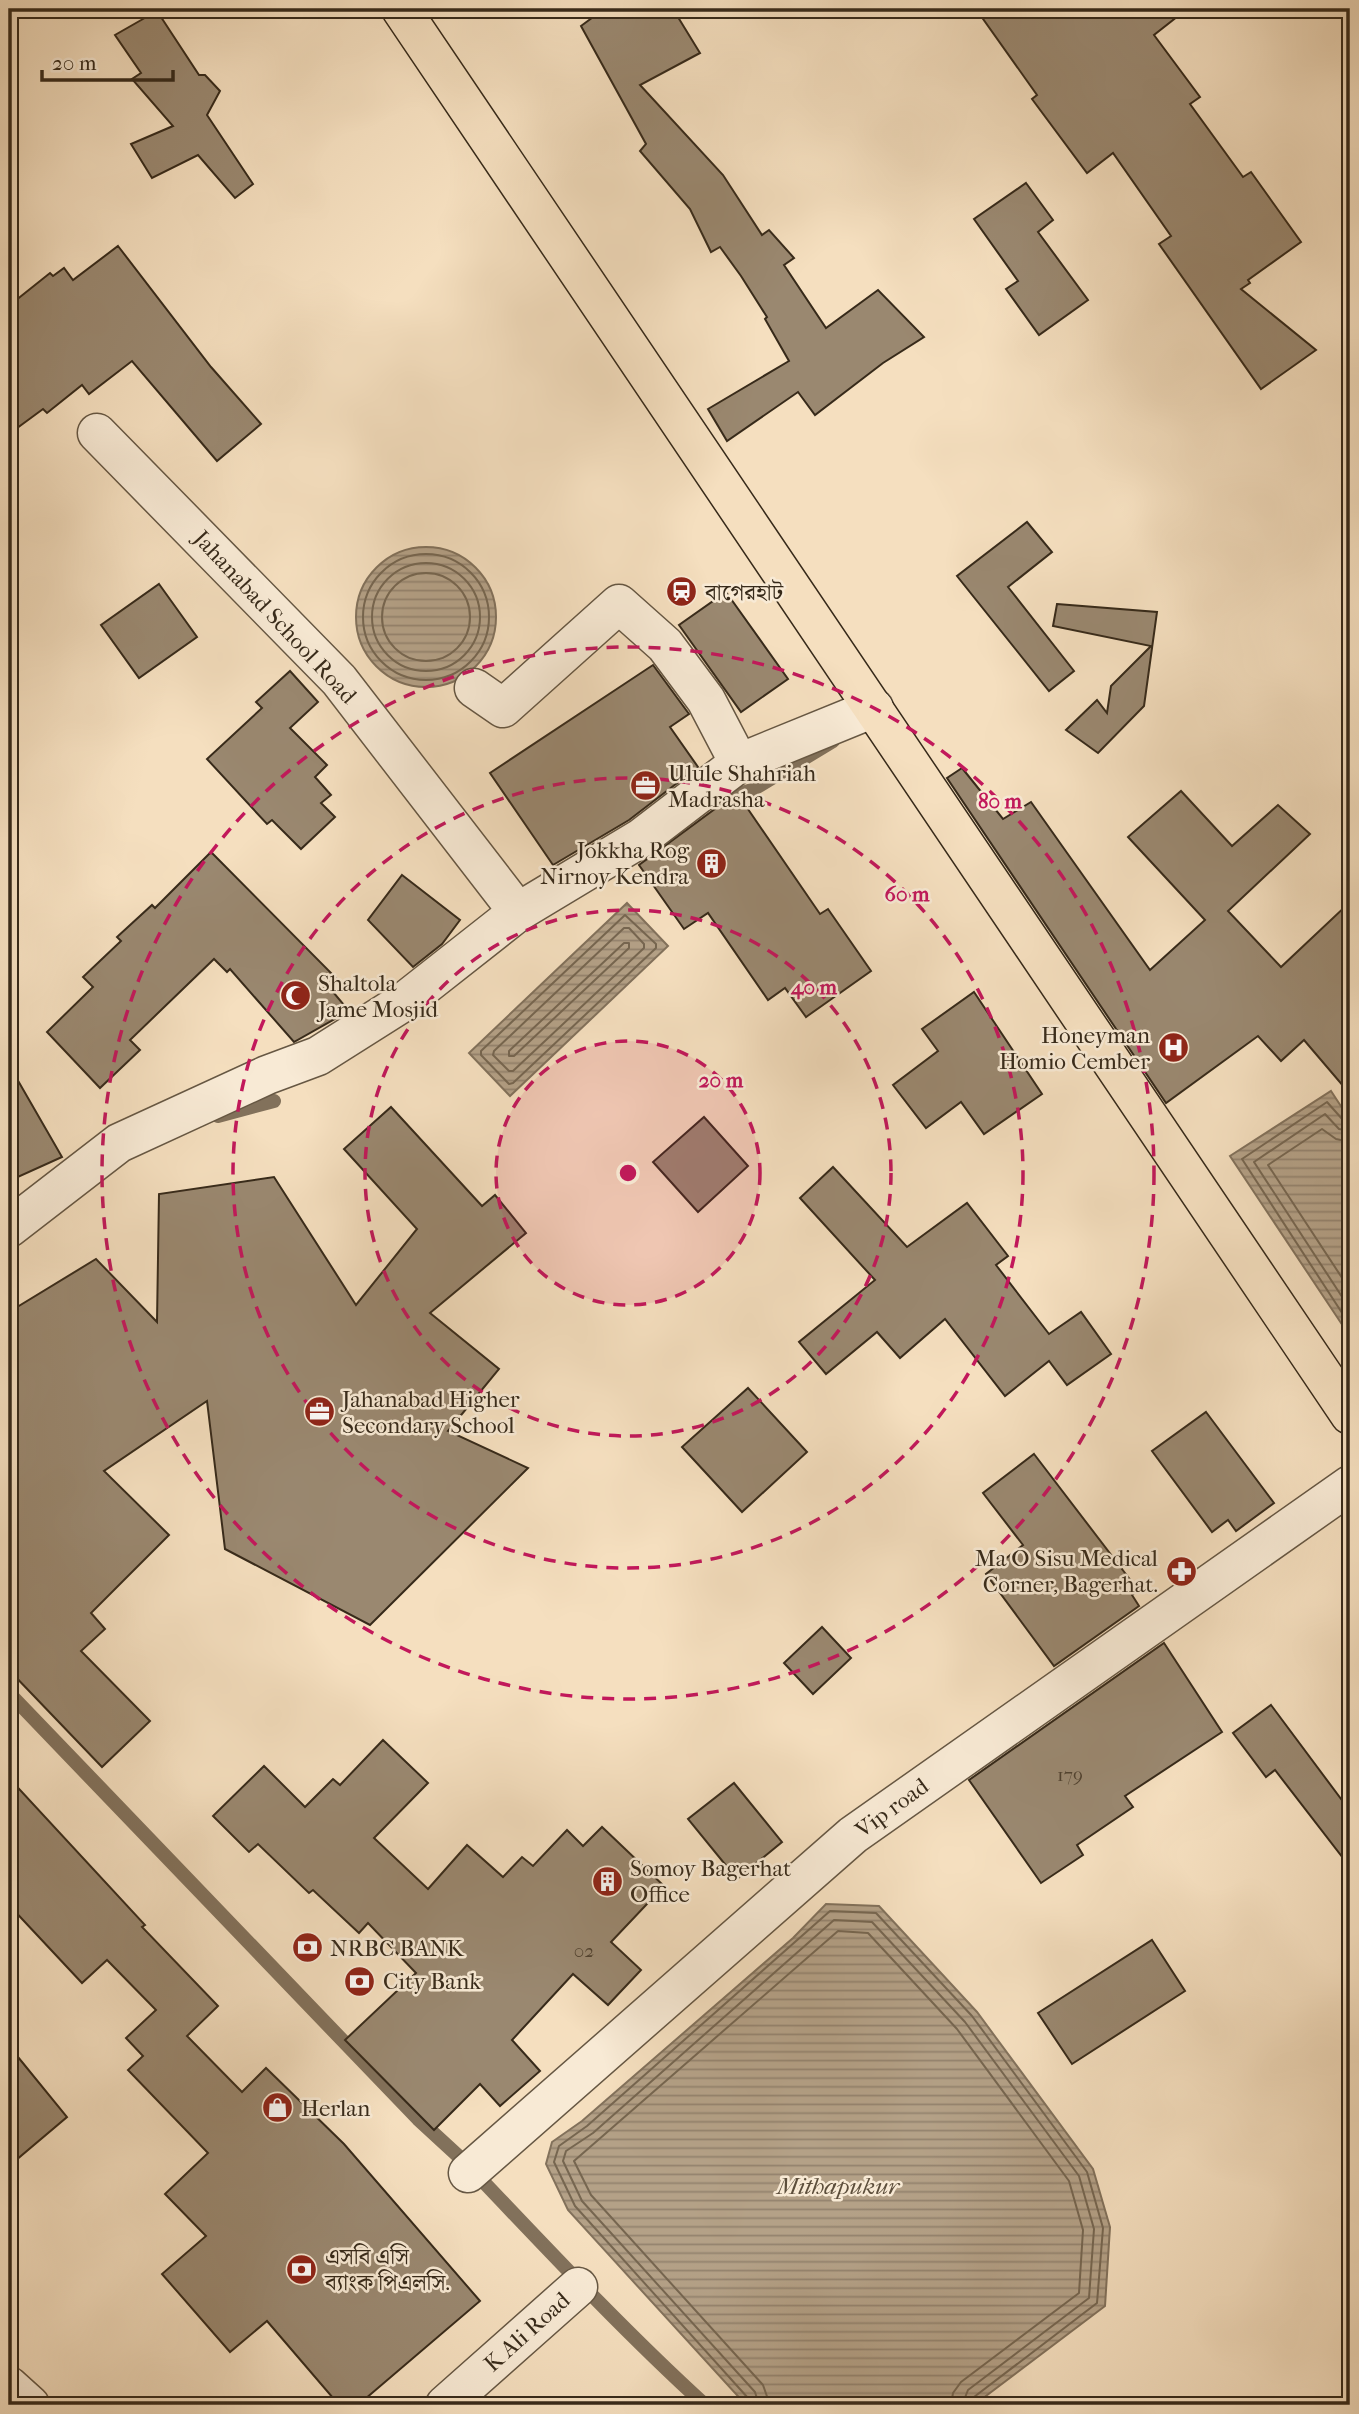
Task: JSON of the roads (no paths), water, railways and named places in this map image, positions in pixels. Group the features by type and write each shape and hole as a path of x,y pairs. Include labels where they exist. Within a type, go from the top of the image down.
{"main road":[{"path":"401,9 1350,1415"}],"street":[{"name":"Jahanabad School Road","path":"97,433 339,680 518,912"},
{"path":"474,688 503,708 619,604 673,656 706,700 739,763"},
{"path":"9,1228 119,1143 267,1075 318,1056 405,1001 518,912 640,838 739,763 874,708"},
{"name":"Vip road","path":"468,2173 853,1835 1350,1485"},
{"name":"K Ali Road","path":"445,2405 578,2287"},
{"path":"9,2386 30,2405"}],"water":[{"path":"426,547 453,552 476,567 491,590 496,617 491,644 476,667 453,682 426,687 399,682 376,667 361,644 356,617 361,590 376,567 399,552"},
{"path":"627,903 668,946 510,1096 469,1053"},
{"path":"1331,1091 1350,1120 1350,1326 1345,1329 1230,1156"},
{"name":"Mithapukur","path":"826,1904 879,1906 977,2012 1093,2169 1110,2227 1105,2306 974,2405 746,2405 568,2210 546,2164 552,2142 582,2121 793,1938"}],"waterway":[{"path":"723,792 732,786 740,794 752,790 833,741"},
{"path":"218,1116 274,1101"},
{"path":"9,1693 418,2119 468,2165 472,2162"},
{"path":"481,2171 477,2175 533,2234 705,2405"}],"place":[{"name":"বাগেরহাট","path":"682,592"},
{"name":"Ulule Shahriah Madrasha","path":"645,786"},
{"name":"Jokkha Rog Nirnoy Kendra","path":"712,863"},
{"name":"Shaltola Jame Mosjid","path":"295,996"},
{"name":"Honeyman Homio Cember","path":"1173,1048"},
{"name":"Jahanabad Higher Secondary School","path":"319,1412"},
{"name":"Ma O Sisu Medical Corner, Bagerhat.","path":"1181,1571"},
{"name":"Somoy Bagerhat Office","path":"607,1881"},
{"name":"NRBC BANK","path":"307,1948"},
{"name":"City Bank","path":"360,1981"},
{"name":"Herlan","path":"278,2108"},
{"name":"এসবি এসি ব্যাংক পিএলসি.","path":"302,2269"}]}
